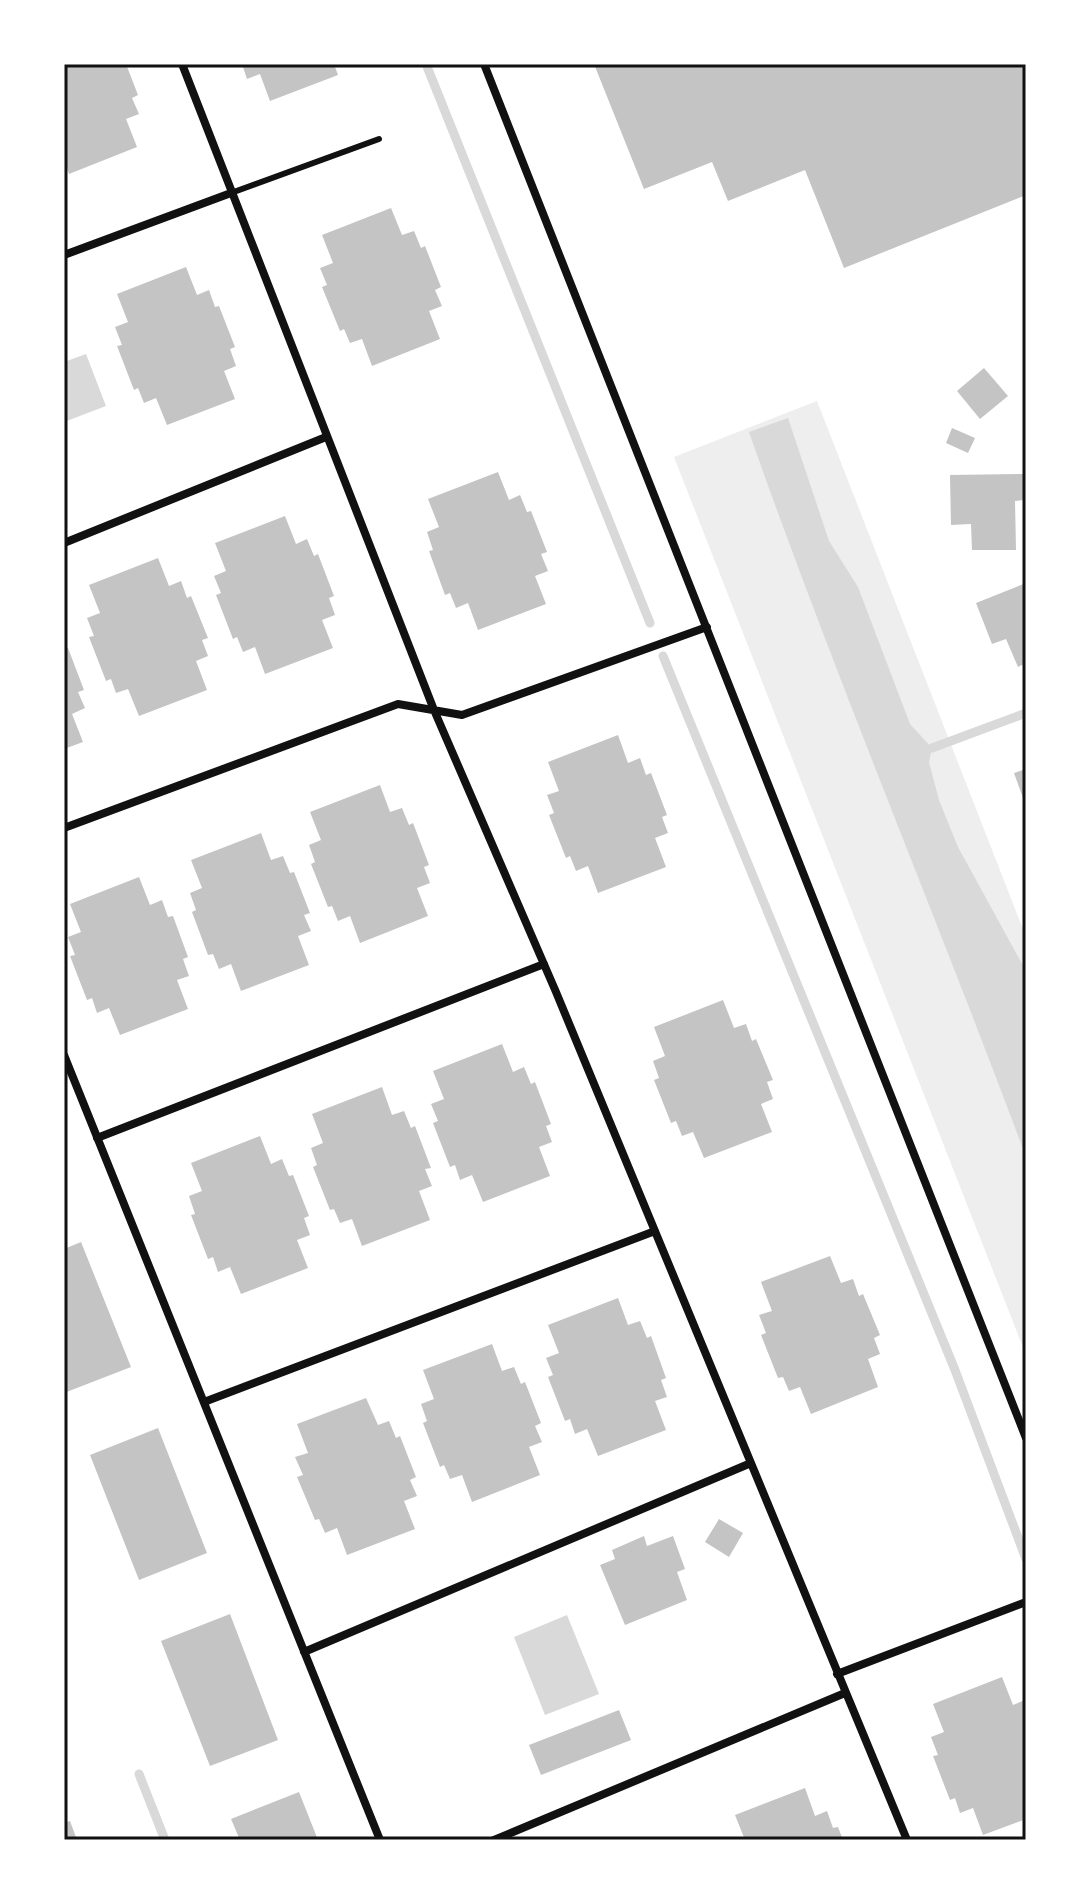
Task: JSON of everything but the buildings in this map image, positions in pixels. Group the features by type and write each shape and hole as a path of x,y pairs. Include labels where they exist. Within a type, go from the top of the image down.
{"street":[{"path":"182,64 434,710 544,964 907,1840"},
{"path":"484,64 1026,1438"},
{"path":"64,255 231,193"},
{"path":"64,543 326,437"},
{"path":"64,828 398,704 462,715 707,627"},
{"path":"97,1138 544,964"},
{"path":"64,1055 380,1840"},
{"path":"204,1402 655,1231"},
{"path":"304,1652 751,1463"},
{"path":"837,1674 1026,1602"},
{"path":"494,1840 845,1693"}],"lane":[{"path":"231,193 379,139"}],"shaded area":[{"path":"86,354 106,406 64,422 64,362"},
{"path":"817,401 1026,937 1026,1355 674,457"},
{"path":"788,418 829,541 858,587 910,724 932,748 929,762 939,800 958,847 1026,971 1026,1157 816,615 749,432"},
{"path":"567,1615 599,1694 545,1715 514,1637"}],"waterway":[{"path":"426,64 650,623"},
{"path":"663,656 955,1370 1026,1559"},
{"path":"932,748 1026,713"},
{"path":"139,1774 165,1840"}]}
